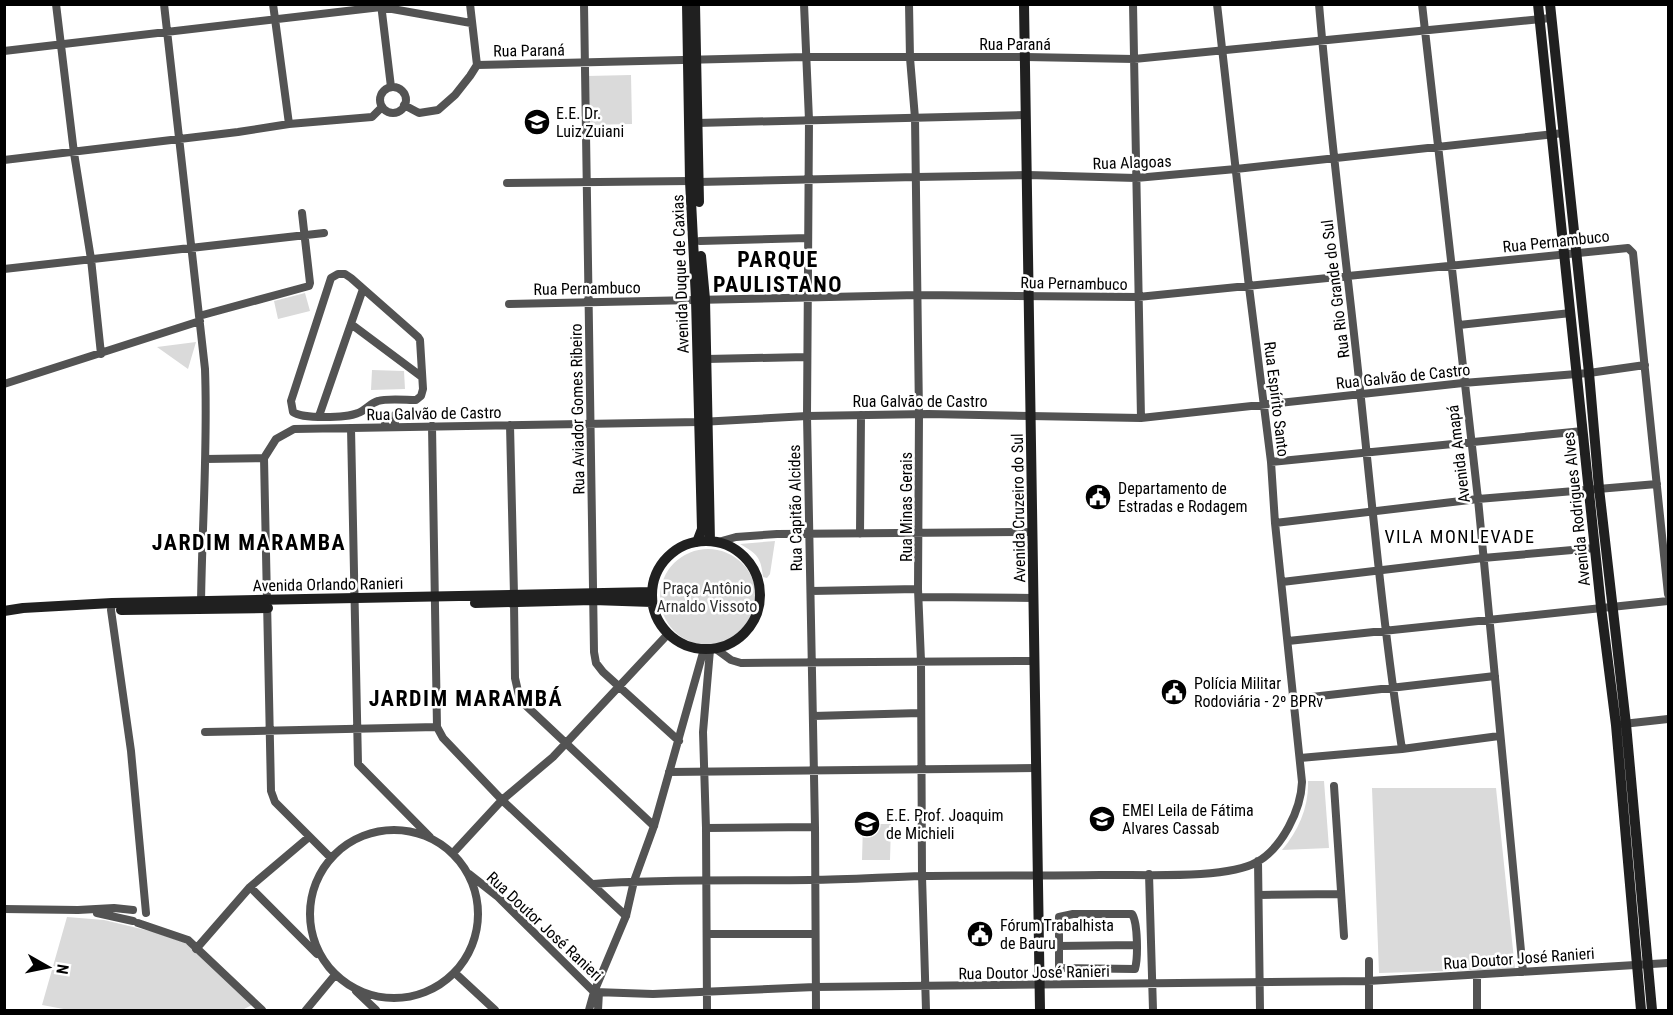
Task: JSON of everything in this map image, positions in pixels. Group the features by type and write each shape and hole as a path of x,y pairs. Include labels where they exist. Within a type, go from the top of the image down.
{"main road":[{"name":"Avenida Duque de Caxias","path":"687,4 697,123 694,182 700,241 704,421 714,542"},
{"name":"Avenida Duque de Caxias","path":"695,4 692,61 694,182 706,359 702,529 697,542"},
{"name":"Avenida Cruzeiro do Sul","path":"1024,4 1040,1011"},
{"name":"Avenida Rodrigues Alves","path":"1538,4 1545,18 1564,133 1571,314 1583,431 1594,489 1652,1011"},
{"name":"Avenida Rodrigues Alves","path":"1550,4 1545,18 1552,135 1589,373 1595,548 1606,607"},
{"path":"714,542 732,547 748,562 758,581 760,596 758,611 752,624 742,636 730,644 710,649 695,649 668,634 655,614 652,597 657,573 663,562 684,545 714,542"},
{"name":"Avenida Orlando Ranieri","path":"4,611 354,601 652,597"},
{"name":"Avenida Orlando Ranieri","path":"4,617 111,607"},
{"name":"Avenida Rodrigues Alves","path":"1621,725 1635,963 1641,1011"}],"street":[{"path":"56,4 74,153 91,259 101,354"},
{"path":"164,4 205,369 201,606"},
{"path":"273,4 289,124"},
{"path":"404,105 419,113 438,110 470,76 477,64 470,4"},
{"name":"Rua Aviador Gomes Ribeiro","path":"584,4 596,663 679,741"},
{"name":"Rua Capitão Alcides","path":"804,4 809,120 807,416 816,1011"},
{"name":"Rua Minas Gerais","path":"909,4 910,58 915,118 918,295 920,713 926,1011"},
{"path":"1133,4 1141,418"},
{"name":"Rua Espírito Santo","path":"1217,4 1271,462 1302,796 1298,810 1287,830 1258,861"},
{"name":"Rua Rio Grande do Sul","path":"1319,4 1333,159 1348,276 1379,571 1402,749"},
{"name":"Avenida Amapá","path":"1422,4 1478,499 1523,972"},
{"path":"4,51 381,6 471,23"},
{"path":"381,6 391,87"},
{"name":"Rua Paraná","path":"477,64 806,57 1026,57 1134,60 1545,18"},
{"path":"397,87 403,93 404,105 398,112 385,111 380,96 385,89 397,87"},
{"path":"4,160 180,140 289,124 372,117 382,107"},
{"path":"697,123 1026,115"},
{"name":"Rua Alagoas","path":"507,183 694,182 1028,175 1136,178 1564,133"},
{"path":"4,384 101,354 199,318 309,286 302,213"},
{"path":"4,269 192,246 324,233"},
{"path":"700,241 808,238"},
{"name":"Rua Pernambuco","path":"509,304 918,295 1138,297 1625,247 1633,253 1645,365"},
{"path":"338,274 345,274 418,337 422,377 421,396 395,408 386,408 378,401 358,413 343,416 298,416 292,412 291,401 331,278 338,274"},
{"path":"319,416 363,289"},
{"path":"1459,325 1571,314"},
{"path":"351,324 422,377"},
{"path":"706,359 807,357"},
{"path":"1645,365 1668,594"},
{"name":"Rua Galvão de Castro","path":"264,458 276,440 294,429 590,424 919,414 1032,414 1141,418 1360,393 1589,373 1645,365"},
{"path":"385,427 386,408"},
{"path":"395,408 395,427"},
{"path":"860,534 861,415"},
{"path":"510,425 516,691 520,700 654,826"},
{"path":"432,426 437,727 443,738 502,800 626,916"},
{"path":"351,428 357,764 431,838 453,853 469,874 477,899 478,926 470,951 455,973 433,990 406,998 379,998 353,988"},
{"path":"1271,462 1583,431"},
{"path":"205,459 264,458 271,791 274,802 331,858"},
{"path":"1275,523 1478,499 1657,484"},
{"path":"714,542 736,537 809,534 1032,532"},
{"path":"1282,582 1483,558 1595,548"},
{"path":"811,591 1034,598"},
{"path":"1288,641 1668,601"},
{"path":"111,607 131,752 146,915 142,923 135,922"},
{"path":"453,853 502,800 553,757 668,634"},
{"path":"710,649 741,663 1034,661"},
{"path":"589,1011 626,916 634,881 654,826 669,772 710,649"},
{"path":"707,1011 704,707 710,649"},
{"path":"1294,699 1495,676"},
{"path":"813,716 920,713"},
{"path":"1621,725 1668,719"},
{"path":"205,732 437,727"},
{"path":"1300,758 1402,749 1499,736"},
{"path":"669,772 1036,768"},
{"path":"1334,786 1344,936"},
{"path":"706,828 815,827"},
{"path":"322,958 313,939 310,918 312,896 319,876 331,858 352,841 377,831 405,830 431,838"},
{"path":"196,949 250,887 309,837"},
{"path":"593,884 634,881 1223,872 1258,861 1260,1011"},
{"name":"Rua Doutor José Ranieri","path":"469,874 497,897 596,992 653,994 815,987 1368,981 1635,963 1668,963"},
{"path":"1149,874 1153,1011"},
{"path":"250,887 322,958 335,975 353,988 376,1011"},
{"path":"135,922 131,914 144,891"},
{"path":"1259,895 1341,894"},
{"path":"4,909 144,910 160,931"},
{"path":"78,910 112,915 183,937 262,1011"},
{"path":"1132,914 1136,929 1136,967 1131,970 1061,969 1058,966 1058,921 1062,915 1132,914"},
{"path":"1136,929 1151,929"},
{"path":"707,934 815,934"},
{"path":"1058,946 1136,945"},
{"path":"1369,1011 1370,961"},
{"path":"455,973 495,1011"},
{"path":"306,1011 335,975"},
{"path":"1477,975 1477,1011"},
{"path":"596,992 598,1011"}],"green space":[{"path":"631,75 632,124 587,125 587,76"},
{"path":"305,293 310,311 278,319 274,301"},
{"path":"196,342 188,369 157,347"},
{"path":"372,370 404,371 405,389 371,390"},
{"path":"775,541 770,574 767,578 763,577 757,557 740,544"},
{"name":"Praça Antônio Arnaldo Vissoto","path":"708,549 726,553 742,563 752,579 756,597 752,615 742,631 726,641 708,645 690,641 674,631 664,615 660,597 664,579 674,563 690,553"},
{"path":"1308,781 1324,781 1329,848 1282,850 1302,817 1307,800"},
{"path":"1372,788 1496,788 1515,969 1379,973"},
{"path":"863,824 891,824 890,860 862,860"},
{"path":"67,917 104,920 154,932 185,943 254,1004 242,1010 69,1010 42,1005"}],"place":[{"name":"E.E. Dr. Luiz Zuiani","path":"537,122"},
{"name":"Departamento de Estradas e Rodagem","path":"1098,497"},
{"name":"Polícia Militar Rodoviária - 2º BPRv","path":"1174,692"},
{"name":"EMEI Leila de Fátima Alvares Cassab","path":"1102,819"},
{"name":"E.E. Prof. Joaquim de Michieli","path":"867,824"},
{"name":"Fórum Trabalhista de Bauru","path":"980,934"}],"district":[{"name":"PARQUE PAULISTANO","path":"778,272"},
{"name":"VILA MONLEVADE","path":"1460,537"},
{"name":"JARDIM MARAMBA","path":"249,542"},
{"name":"JARDIM MARAMBÁ","path":"466,698"}]}
